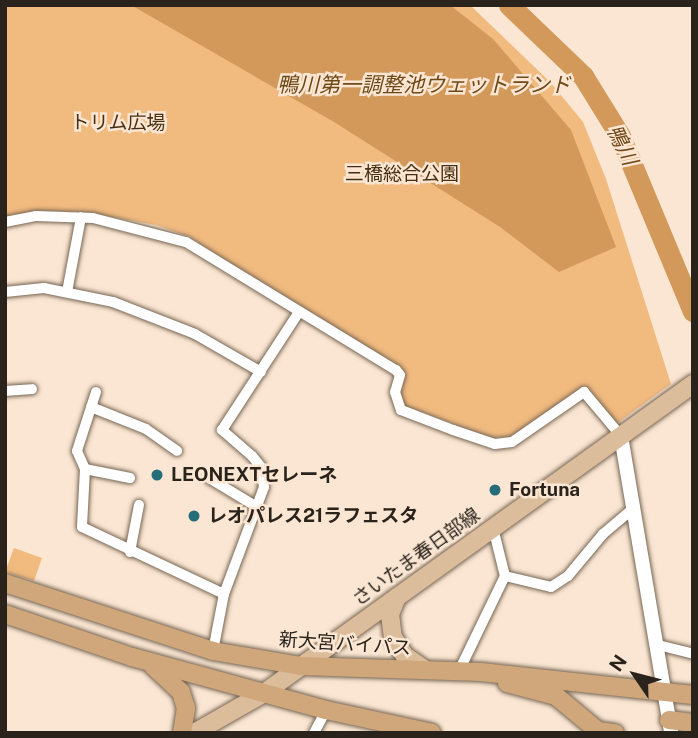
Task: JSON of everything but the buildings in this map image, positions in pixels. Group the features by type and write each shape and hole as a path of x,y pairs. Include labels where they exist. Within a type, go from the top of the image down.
{"highway":[{"name":"新大宮バイパス","path":"5,583 213,651 302,666 459,671 693,695"},
{"path":"5,614 132,657 327,710 429,732"},
{"path":"132,657 157,668 181,692 186,708 182,733"},
{"path":"459,671 556,696 598,730 615,733"},
{"path":"670,726 693,723"}],"main road":[{"name":"さいたま春日部線","path":"194,733 264,693 693,384"},
{"path":"397,597 390,614 393,637 405,656 424,670"}],"street":[{"path":"5,222 36,216 81,217 144,229 186,242 396,370 400,375 395,392 401,410 495,444 512,442 584,392 621,436 670,726"},
{"path":"68,292 81,217"},
{"path":"5,292 68,292 153,316 261,372"},
{"path":"213,651 224,594 264,488 261,467 222,430 299,312"},
{"path":"5,391 32,389"},
{"path":"96,392 77,451 85,469 82,527 130,552 224,594"},
{"path":"91,407 146,429 177,452"},
{"path":"85,469 131,478"},
{"path":"209,478 257,507"},
{"path":"130,552 139,505"},
{"path":"505,576 551,587 568,576 603,534 635,507"},
{"path":"459,671 505,576 493,528"},
{"path":"658,645 693,654"},
{"path":"314,733 327,710"}],"green space":[{"name":"三橋総合公園","path":"5,5 470,5 551,83 583,122 606,179 671,384 616,424 591,391 579,389 511,437 492,438 403,405 398,393 403,378 190,237 156,225 85,212 37,211 5,217"},
{"path":"14,548 42,558 34,581 5,572"}],"water":[{"name":"鴨川第一調整池ウェットランド","path":"131,5 450,5 493,39 571,130 616,247 559,272 500,227 334,122"}],"waterway":[{"name":"鴨川","path":"509,5 583,76 620,136 693,311"}],"place":[{"name":"LEONEXTセレーネ","path":"157,475"},
{"name":"Fortuna","path":"495,490"},
{"name":"レオパレス21ラフェスタ","path":"194,516"}],"park label":[{"name":"トリム広場","path":"118,123"}]}
